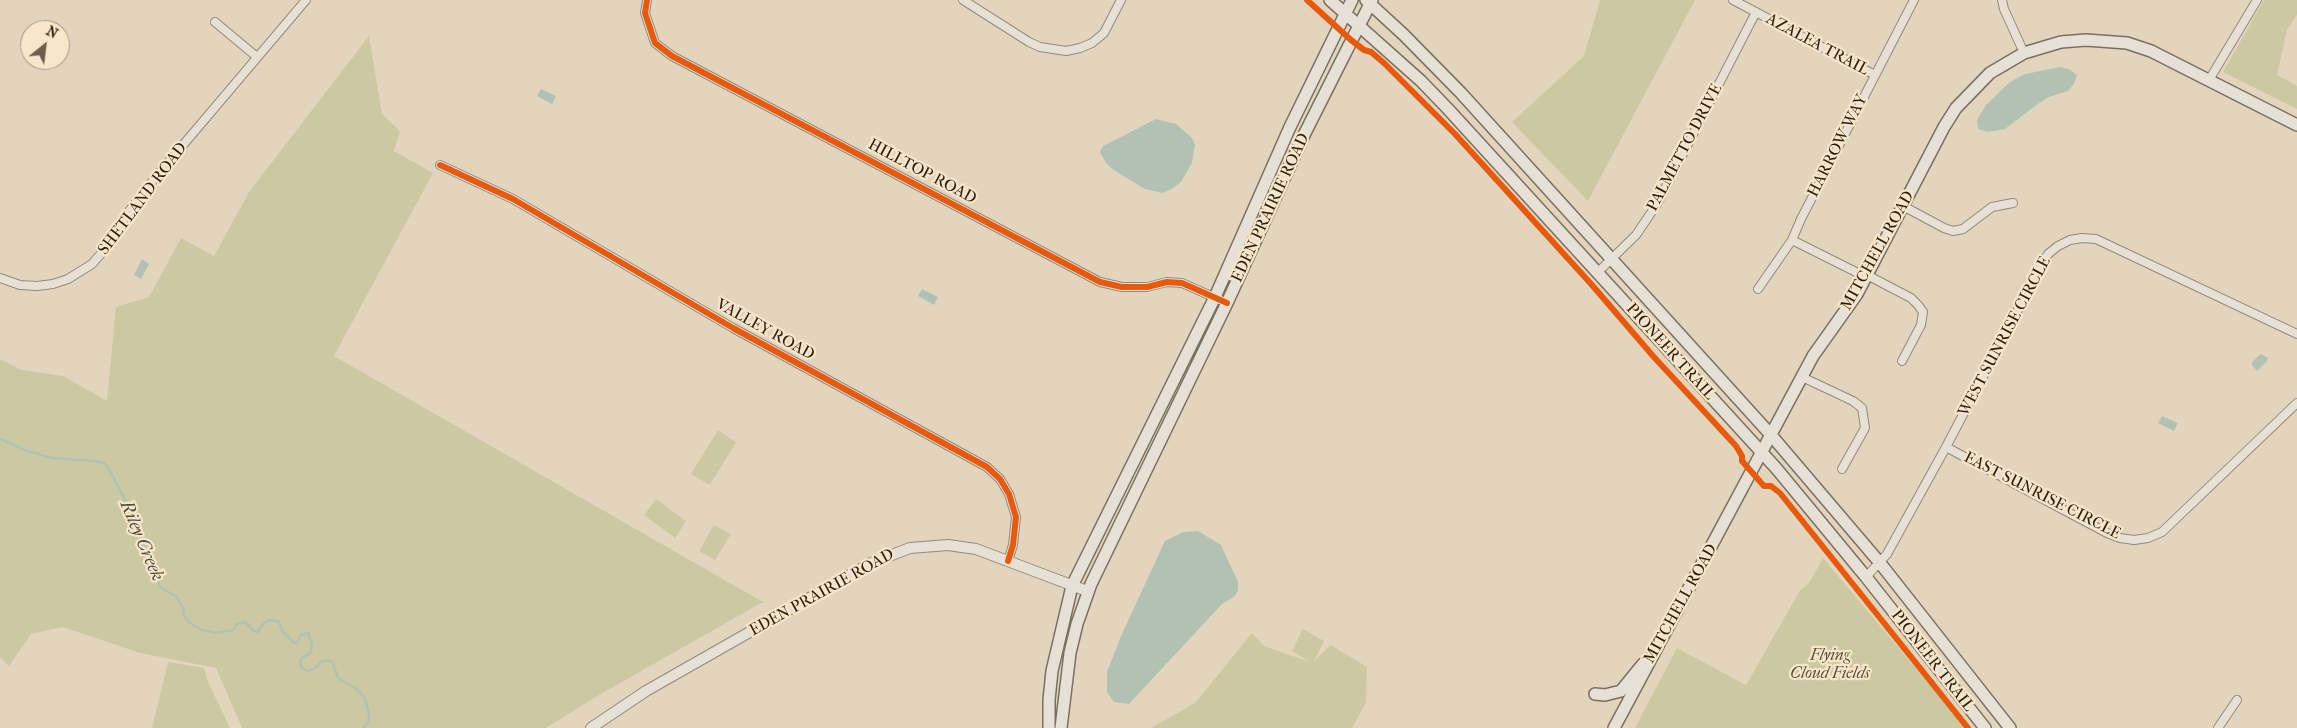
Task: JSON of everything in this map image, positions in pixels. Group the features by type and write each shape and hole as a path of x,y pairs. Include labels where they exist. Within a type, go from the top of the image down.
{"main road":[{"name":"PIONEER TRAIL","path":"1330,0 1421,80 1598,272 1810,507 1985,728"},
{"name":"EDEN PRAIRIE ROAD","path":"1072,586 1214,297 1290,127 1352,0"},
{"name":"EDEN PRAIRIE ROAD","path":"1087,591 1227,304 1304,135 1369,1"},
{"name":"PIONEER TRAIL","path":"1369,1 1461,93 1771,435 1880,562 2010,728"},
{"name":"MITCHELL ROAD","path":"1614,728 1802,377 1821,344 1858,294 1956,108 1990,73 2024,53 2061,42 2086,40 2127,43 2151,51 2297,125"},
{"path":"1050,728 1049,700 1052,671 1072,586"},
{"path":"1061,728 1070,653 1087,591"},
{"path":"1595,694 1605,695 1621,691 1659,643"}],"street":[{"name":"SHETLAND ROAD","path":"0,278 20,285 53,284 68,280 92,264 106,248 130,210 155,178 306,0"},
{"name":"HILLTOP ROAD","path":"647,0 645,13 655,43 672,56 1082,273 1100,282 1122,287 1147,287 1167,282 1182,283 1227,304"},
{"path":"963,0 1028,42 1046,49 1066,51 1092,43 1104,33 1121,0"},
{"name":"AZALEA TRAIL","path":"1732,0 1875,75"},
{"name":"HARROW WAY","path":"1758,289 1792,240 1914,0"},
{"path":"2002,0 2004,9 2024,53"},
{"path":"2210,80 2256,0"},
{"name":"PALMETTO DRIVE","path":"1598,272 1636,235 1657,204 1756,12"},
{"path":"215,22 257,57"},
{"name":"VALLEY ROAD","path":"440,165 513,199 741,332 986,467 1000,479 1009,494 1016,518 1013,545 1008,561"},
{"path":"1903,206 1953,231 1963,229 1992,207 2013,203"},
{"name":"WEST SUNRISE CIRCLE","path":"1866,577 1887,554 2048,254 2070,240 2082,238 2096,239 2297,334"},
{"path":"1792,240 1911,298 1923,312 1921,325 1902,362"},
{"path":"1802,377 1853,401 1862,408 1865,428 1842,469"},
{"name":"EAST SUNRISE CIRCLE","path":"1946,447 2106,533 2134,540 2148,538 2162,532 2297,403"},
{"name":"EDEN PRAIRIE ROAD","path":"591,728 646,691 892,553 929,544 948,544 976,549 1087,591"},
{"path":"2218,728 2237,700"}],"green space":[{"path":"1600,0 1695,0 1588,201 1512,122 1584,56"},
{"path":"2264,0 2297,0 2297,15 2287,30 2277,75 2297,86 2297,109 2223,72"},
{"path":"369,36 382,114 400,131 394,151 433,173 334,356 763,602 599,695 546,728 242,728 216,668 140,653 63,627 31,634 9,666 0,657 0,359 22,370 63,376 107,401 116,307 149,297 181,238 214,256 249,192"},
{"path":"718,430 736,442 710,485 691,474"},
{"path":"656,499 686,521 675,538 644,515"},
{"path":"714,525 731,534 715,560 699,551"},
{"name":"Flying Cloud Fields","path":"1823,558 1966,728 1635,728 1677,648 1746,685 1799,592 1809,583"},
{"path":"1303,629 1324,641 1314,661 1331,645 1367,667 1366,703 1352,728 1151,728 1195,703 1252,633 1264,646 1310,662 1292,651"},
{"path":"168,662 204,668 208,682 230,728 152,728"}],"shaded area":[{"path":"2060,67 2069,69 2077,75 2074,84 2068,91 2049,97 2005,129 1988,132 1978,129 1977,120 1986,105 2010,82 2025,74"},
{"path":"541,89 556,96 552,104 537,96"},
{"path":"1156,119 1176,124 1192,138 1195,145 1192,163 1181,182 1163,193 1145,189 1112,169 1100,152 1103,146"},
{"path":"142,259 149,264 141,279 134,275"},
{"path":"922,289 938,297 934,305 918,296"},
{"path":"2261,354 2268,358 2257,371 2252,362"},
{"path":"2162,416 2178,423 2174,431 2158,423"},
{"path":"1198,531 1221,545 1238,582 1238,590 1235,596 1222,604 1129,704 1114,702 1107,692 1107,672 1121,636 1165,541 1183,532"}],"waterway":[{"name":"Riley Creek","path":"0,439 27,451 52,458 104,463 129,508 146,552 154,566 160,587 177,597 183,608 184,616 190,623 202,630 217,633 233,630 237,624 245,622 254,631 258,632 263,624 269,620 279,622 283,632 293,642 297,643 301,635 308,633 312,644 311,652 301,659 302,668 308,671 314,669 322,661 332,661 338,678 355,688 365,698 369,721 363,728"}],"cycle path":[{"path":"647,0 645,13 655,43 672,56 1100,282 1122,287 1147,287 1167,282 1182,283 1227,303"},
{"path":"1307,0 1351,40 1364,50 1371,52 1384,63 1455,134 1736,446 1742,456 1742,461 1764,486 1771,486 1780,493 1968,728"},
{"path":"440,165 513,199 733,328 987,467 1000,479 1009,494 1016,517 1013,545 1008,561"}]}
